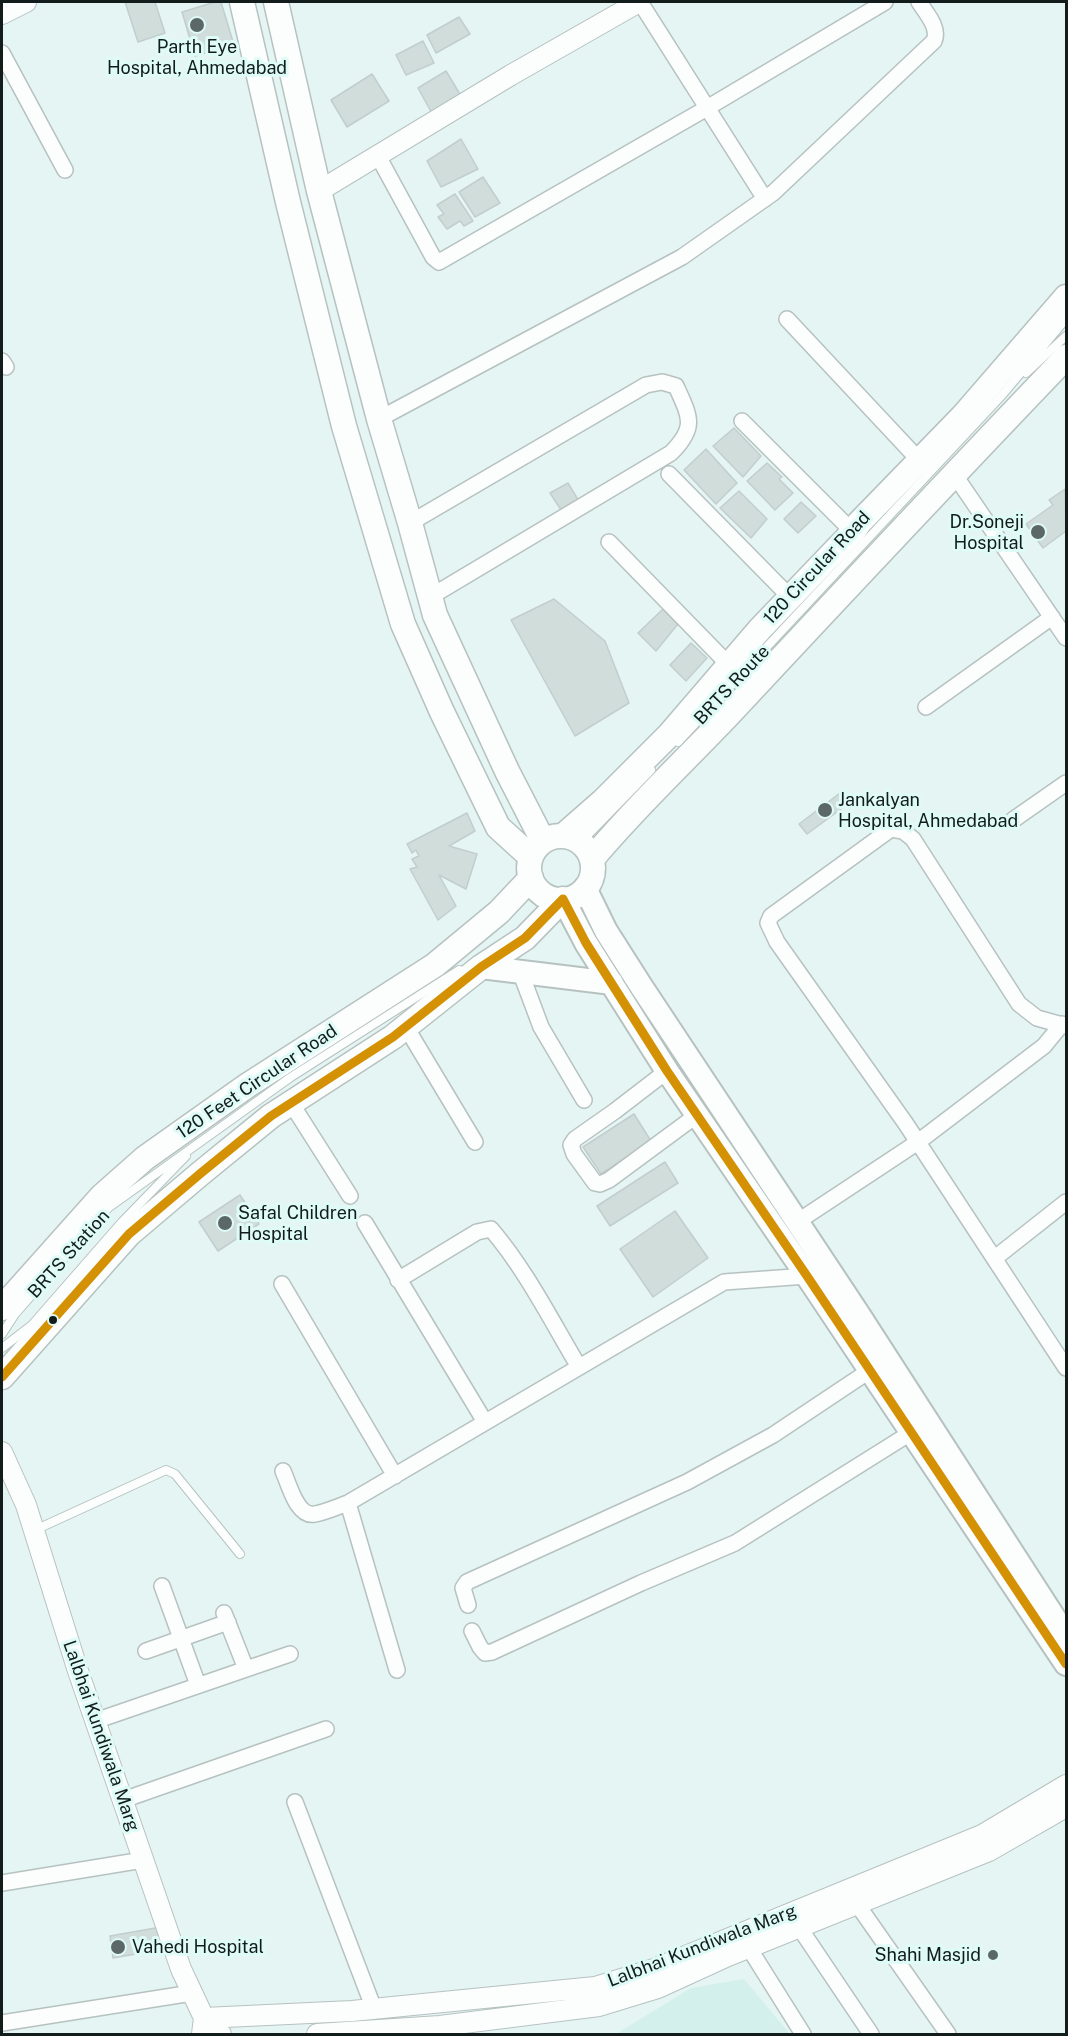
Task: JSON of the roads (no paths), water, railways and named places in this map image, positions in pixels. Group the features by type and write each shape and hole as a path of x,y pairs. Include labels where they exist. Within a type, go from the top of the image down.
{"main road":[{"path":"242,2 288,202 344,426 403,624 442,712 498,827 593,869 591,879 585,888 606,931 1066,1635"},
{"path":"276,2 319,191 379,419 435,615 507,771 557,852"},
{"name":"120 Circular Road","path":"557,852 603,801 669,735 790,597 963,416 1066,297"},
{"name":"120 Circular Road","path":"557,852 624,820 701,744 1066,357"},
{"path":"557,852 535,887 543,894 563,899 586,943 667,1071 1066,1664"},
{"name":"120 Feet Circular Road","path":"2,1308 102,1196 145,1158 249,1085 435,965 499,912 557,852"},
{"name":"120 Feet Circular Road","path":"2,1377 129,1234 201,1173 272,1116 406,1027 471,968 525,938 563,899 571,898 585,888"},
{"path":"471,968 520,971 612,983"}],"street":[{"path":"2,14 26,2"},
{"path":"319,191 511,75 640,2 765,198"},
{"path":"378,156 433,257 439,262 707,108 885,2"},
{"path":"379,419 682,257 765,198 934,41 937,35 935,28 919,2"},
{"path":"2,53 65,170"},
{"path":"787,319 919,460"},
{"path":"410,523 646,385 662,382 675,386 690,427 685,439 671,453 430,597"},
{"path":"742,421 853,532"},
{"path":"669,474 790,597"},
{"path":"954,474 1066,638"},
{"path":"609,542 729,665"},
{"path":"926,707 1052,617"},
{"path":"1013,819 1066,783"},
{"path":"797,1222 918,1142 1044,1046 1064,1025 1037,1018 1019,1004 913,839 903,831 891,829 771,916 768,924 777,942 918,1142 1066,1365"},
{"path":"520,971 541,1027 584,1100"},
{"path":"406,1027 475,1142"},
{"path":"667,1071 575,1139 571,1145 574,1154 595,1183 600,1184 609,1180 697,1115"},
{"path":"291,1103 350,1196"},
{"path":"995,1258 1066,1202"},
{"path":"365,1223 485,1422"},
{"path":"398,1280 477,1232 491,1228 519,1266 579,1367"},
{"path":"283,1471 298,1504 305,1513 313,1515 348,1503 724,1282 807,1276"},
{"path":"282,1284 395,1476"},
{"path":"468,1605 463,1588 467,1582 687,1482 773,1435 869,1371"},
{"path":"472,1631 485,1653 492,1652 641,1583 735,1543 912,1432"},
{"name":"Lalbhai Kundiwala Marg","path":"2,1452 26,1505 95,1721 177,1958 203,2026 222,2034"},
{"path":"348,1503 398,1670"},
{"path":"162,1586 198,1685"},
{"path":"146,1651 181,1639 226,1617 246,1669"},
{"path":"95,1721 290,1654"},
{"path":"123,1800 326,1729"},
{"name":"Lalbhai Kundiwala Marg","path":"203,2026 595,1988 725,1948 985,1843 1066,1785"},
{"path":"295,1802 374,2009"},
{"name":"Lalbhai Kundiwala Marg","path":"317,2034 440,2026 599,2006 658,1988 725,1948 749,1948 857,1904 1066,1806"},
{"path":"2,1883 143,1860"},
{"path":"857,1904 948,2034"},
{"path":"799,1927 871,2034"},
{"path":"749,1948 803,2034"},
{"path":"2,2023 192,1993"}],"lane":[{"path":"1003,394 1066,319"},
{"path":"1003,394 1066,336"},
{"name":"BRTS Route","path":"670,750 1003,394"},
{"path":"557,852 654,767"},
{"path":"202,1140 291,1077 471,968"},
{"name":"BRTS Station","path":"2,1334 15,1314 108,1208 202,1140"},
{"name":"BRTS Station","path":"2,1348 32,1325 123,1222 202,1140"},
{"path":"34,1530 166,1470 175,1474 240,1554"}],"place":[{"name":"Parth Eye Hospital, Ahmedabad","path":"197,25"},
{"name":"Dr.Soneji Hospital","path":"1038,532"},
{"name":"Jankalyan Hospital, Ahmedabad","path":"825,810"},
{"name":"Safal Children Hospital","path":"225,1223"},
{"name":"Vahedi Hospital","path":"118,1947"},
{"name":"Shahi Masjid","path":"993,1955"}]}
